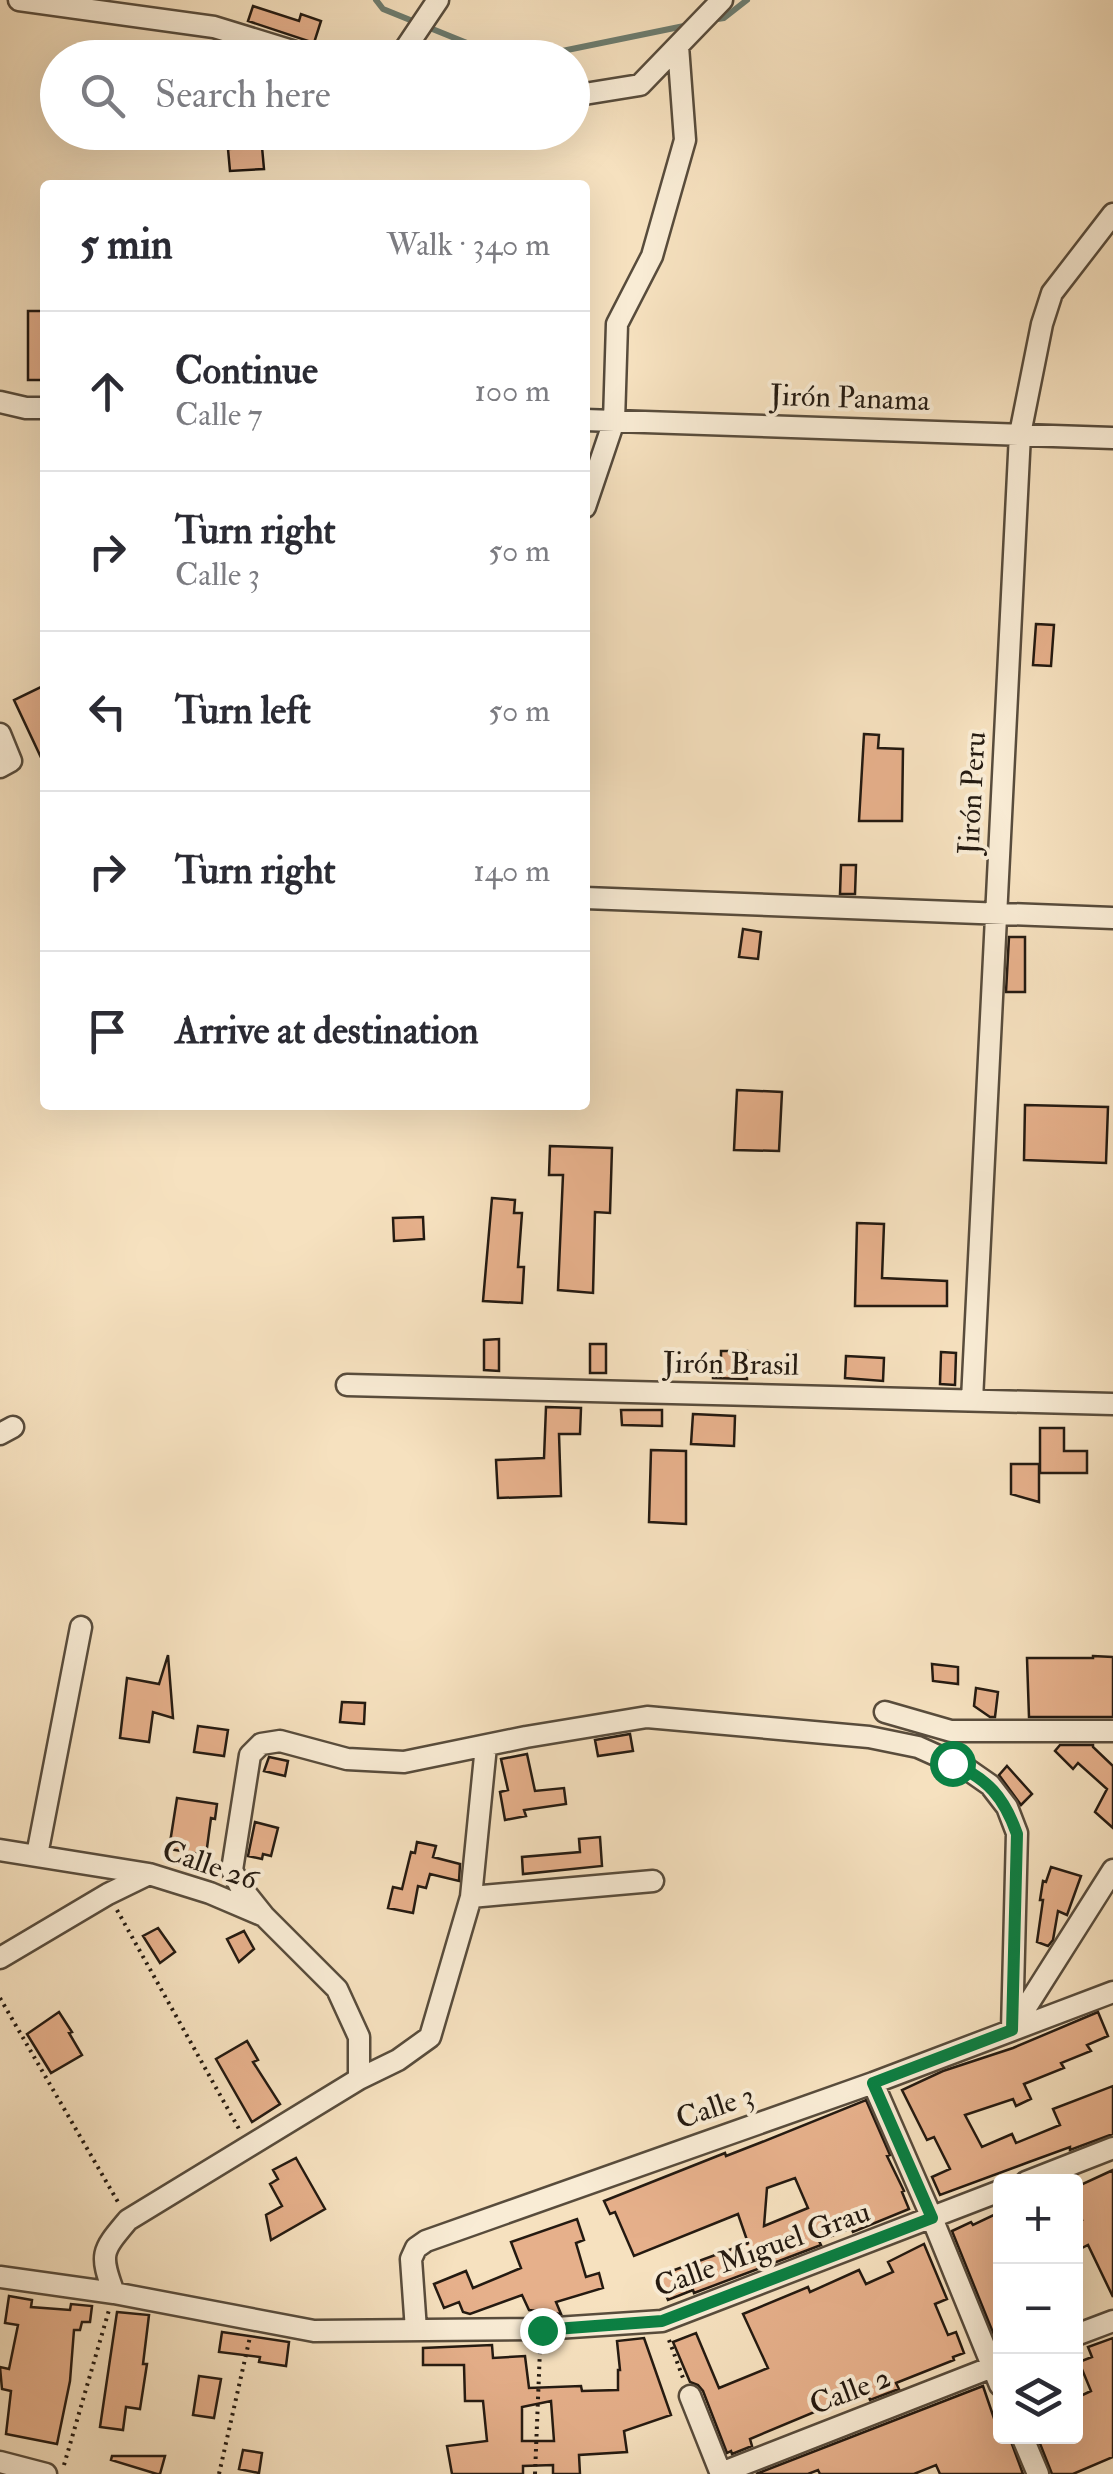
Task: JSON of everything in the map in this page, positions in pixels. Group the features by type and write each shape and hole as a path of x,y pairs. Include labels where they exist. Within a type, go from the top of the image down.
{"street":[{"path":"19,0 214,27 256,40"},
{"path":"590,93 640,85 722,0"},
{"path":"410,40 427,15"},
{"path":"590,492 614,421 618,324 652,256 685,140 678,46"},
{"name":"Jirón Peru","path":"972,1400 1020,434 1052,293 1113,214"},
{"path":"0,402 40,408"},
{"name":"Jirón Panama","path":"590,420 1113,438"},
{"path":"0,734 11,760 0,767"},
{"path":"590,898 1113,918"},
{"name":"Jirón Brasil","path":"347,1385 1113,1404"},
{"path":"37,1855 80,1627"},
{"path":"885,1712 951,1731 1113,1731"},
{"path":"264,1916 232,1870 250,1755 261,1744 280,1741 347,1759 404,1762 526,1736 647,1717 868,1737 918,1747 967,1769 990,1785 1008,1807 1017,1834 1012,2030"},
{"path":"951,1731 952,1763"},
{"path":"114,2293 105,2268 106,2246 128,2220 359,2079 398,2060 430,2037 471,1897 486,1746"},
{"name":"Calle 26","path":"0,1850 149,1874 210,1892 264,1916 337,1989 359,2036 359,2079"},
{"path":"1012,2030 1113,1870"},
{"path":"0,1958 149,1874"},
{"path":"471,1897 653,1881"},
{"name":"Calle 3","path":"416,2330 410,2259 426,2240 873,2083 1113,1992"},
{"path":"873,2083 993,2360"},
{"path":"1046,2174 1113,2148"},
{"name":"Calle Miguel Grau","path":"0,2277 114,2293 314,2331 542,2330 662,2321 993,2195"},
{"path":"1083,2333 1113,2321"},
{"name":"Calle 2","path":"721,2474 993,2374"},
{"path":"690,2396 721,2474"},
{"path":"1025,2444 1038,2474"},
{"path":"0,2462 46,2474"}],"path":[{"path":"108,1894 249,2146"},
{"path":"0,1998 128,2220"},
{"path":"62,2474 114,2293"},
{"path":"219,2474 254,2320"},
{"path":"662,2321 690,2396"},
{"path":"535,2474 542,2330"}],"building":[{"path":"253,6 299,21 301,14 321,21 315,40 305,40 248,21"},
{"path":"228,150 262,150 264,169 230,171"},
{"path":"28,311 40,311 40,380 28,380"},
{"path":"1036,624 1054,625 1051,666 1033,665"},
{"path":"40,687 40,755 14,700"},
{"path":"864,734 879,735 878,748 903,749 902,821 859,821"},
{"path":"841,865 856,865 855,894 840,894"},
{"path":"743,929 761,932 758,959 739,957"},
{"path":"1009,937 1025,937 1025,992 1006,992"},
{"path":"737,1090 782,1092 779,1151 734,1150"},
{"path":"1025,1105 1108,1107 1106,1163 1024,1160"},
{"path":"550,1146 612,1148 610,1213 595,1212 593,1293 558,1290 563,1175 549,1175"},
{"path":"492,1198 515,1200 514,1213 522,1213 518,1267 524,1267 522,1303 483,1301"},
{"path":"423,1217 424,1239 394,1241 393,1218"},
{"path":"857,1223 884,1224 882,1278 947,1281 947,1306 855,1306"},
{"path":"499,1339 499,1371 484,1370 484,1340"},
{"path":"590,1344 606,1344 606,1373 590,1373"},
{"path":"721,1351 747,1351 747,1379 713,1378 713,1362 721,1363"},
{"path":"941,1352 956,1353 955,1385 940,1384"},
{"path":"846,1356 884,1358 883,1381 845,1378"},
{"path":"546,1407 581,1408 580,1434 559,1434 561,1496 498,1498 496,1460 544,1458"},
{"path":"621,1410 662,1410 662,1426 622,1425"},
{"path":"693,1414 735,1416 734,1446 691,1444"},
{"path":"1040,1428 1064,1428 1064,1451 1087,1451 1087,1473 1040,1473"},
{"path":"651,1450 686,1451 686,1524 649,1522"},
{"path":"1011,1464 1039,1464 1039,1502 1011,1494"},
{"path":"168,1655 173,1718 153,1712 149,1742 120,1738 127,1678 159,1684"},
{"path":"1113,1657 1113,1717 1029,1717 1027,1658"},
{"path":"932,1664 958,1667 958,1684 933,1681"},
{"path":"976,1688 998,1692 995,1717 974,1706"},
{"path":"342,1702 365,1703 364,1724 340,1722"},
{"path":"198,1726 228,1730 224,1756 194,1752"},
{"path":"630,1734 633,1751 598,1756 595,1740"},
{"path":"1060,1745 1093,1745 1113,1766 1113,1828 1095,1812 1107,1789 1078,1763 1073,1769 1055,1751"},
{"path":"527,1754 535,1791 564,1788 566,1804 524,1810 526,1816 505,1820 500,1792 508,1790 501,1759"},
{"path":"269,1757 288,1761 285,1776 264,1771"},
{"path":"1007,1766 1032,1794 1021,1805 999,1775"},
{"path":"177,1798 217,1804 206,1855 169,1849"},
{"path":"255,1822 278,1828 271,1856 263,1854 262,1859 248,1856"},
{"path":"600,1837 602,1866 523,1874 522,1857 580,1852 579,1839"},
{"path":"417,1842 436,1846 433,1857 460,1864 459,1881 430,1874 426,1888 418,1886 413,1913 388,1908 393,1887 402,1889"},
{"path":"1051,1867 1081,1876 1067,1915 1058,1911 1053,1940 1048,1946 1037,1942 1043,1881 1046,1882"},
{"path":"158,1928 175,1952 160,1963 143,1936"},
{"path":"244,1931 254,1949 239,1962 227,1939"},
{"path":"59,2012 82,2055 51,2073 27,2034"},
{"path":"1098,2012 1108,2036 1087,2045 1091,2051 1061,2063 1064,2068 1024,2084 1031,2099 1016,2106 1013,2099 965,2115 982,2147 1012,2134 1016,2143 1060,2125 1053,2109 1113,2086 1113,2134 940,2195 932,2177 950,2169 934,2137 927,2140 902,2090 943,2071 1013,2048"},
{"path":"247,2041 258,2060 253,2062 280,2104 252,2122 216,2059"},
{"path":"866,2100 909,2209 668,2300 658,2276 748,2243 738,2214 634,2256 615,2212 610,2214 604,2201","holes":["795,2178 808,2208 764,2226 767,2188"]},
{"path":"296,2158 325,2209 271,2240 266,2215 282,2206 270,2184 278,2179 273,2170"},
{"path":"1113,2170 1113,2297 1088,2245 1083,2248 1083,2184"},
{"path":"993,2215 993,2333 952,2231 971,2222 973,2225"},
{"path":"577,2219 584,2240 576,2243 586,2277 599,2273 603,2288 556,2302 561,2314 529,2310 522,2295 470,2314 463,2312 459,2302 444,2308 434,2284 466,2271 473,2288 521,2268 511,2242"},
{"path":"924,2244 947,2299 935,2304 948,2335 956,2332 964,2353 896,2383 899,2389 870,2400 863,2383 834,2397 836,2403 750,2439 752,2446 727,2453 703,2391 690,2382 673,2342 696,2333 719,2388 768,2368 743,2314 808,2287 810,2292 859,2270 866,2284 893,2272 888,2262"},
{"path":"9,2296 32,2300 31,2307 70,2310 71,2304 92,2306 90,2322 82,2322 80,2330 74,2330 70,2381 57,2444 6,2434 11,2391 2,2389 0,2367 9,2369 18,2325 5,2323"},
{"path":"117,2312 149,2315 140,2409 126,2407 123,2430 100,2427"},
{"path":"222,2332 289,2342 286,2366 259,2362 260,2357 219,2352"},
{"path":"644,2338 671,2415 624,2431 627,2452 579,2455 580,2474 553,2474 553,2465 523,2466 523,2474 452,2474 447,2446 487,2441 483,2401 465,2401 464,2365 423,2365 423,2348 492,2345 493,2358 525,2356 529,2388 581,2386 582,2391 618,2390 617,2341","holes":["551,2401 554,2441 522,2441 522,2407"]},
{"path":"1113,2338 1113,2457 1073,2474 1052,2474 1040,2444 1083,2444 1083,2395 1091,2391 1083,2372 1083,2360 1092,2357 1088,2347"},
{"path":"199,2376 221,2379 214,2418 193,2415"},
{"path":"983,2386 993,2415 993,2444 1012,2444 1023,2474 940,2474 936,2465 914,2474 820,2474 818,2470 808,2474 756,2474"},
{"path":"243,2450 262,2453 259,2473 239,2469"},
{"path":"112,2456 165,2456 157,2474 111,2460"}],"waterway":[{"path":"376,0 383,9 460,40"},
{"path":"711,20 724,18 747,0"},
{"path":"590,45 689,25"}],"route":[{"path":"542,2330 662,2321 932,2218 873,2083 1012,2030 1017,1834 1008,1807 990,1785 952,1763"}]}
